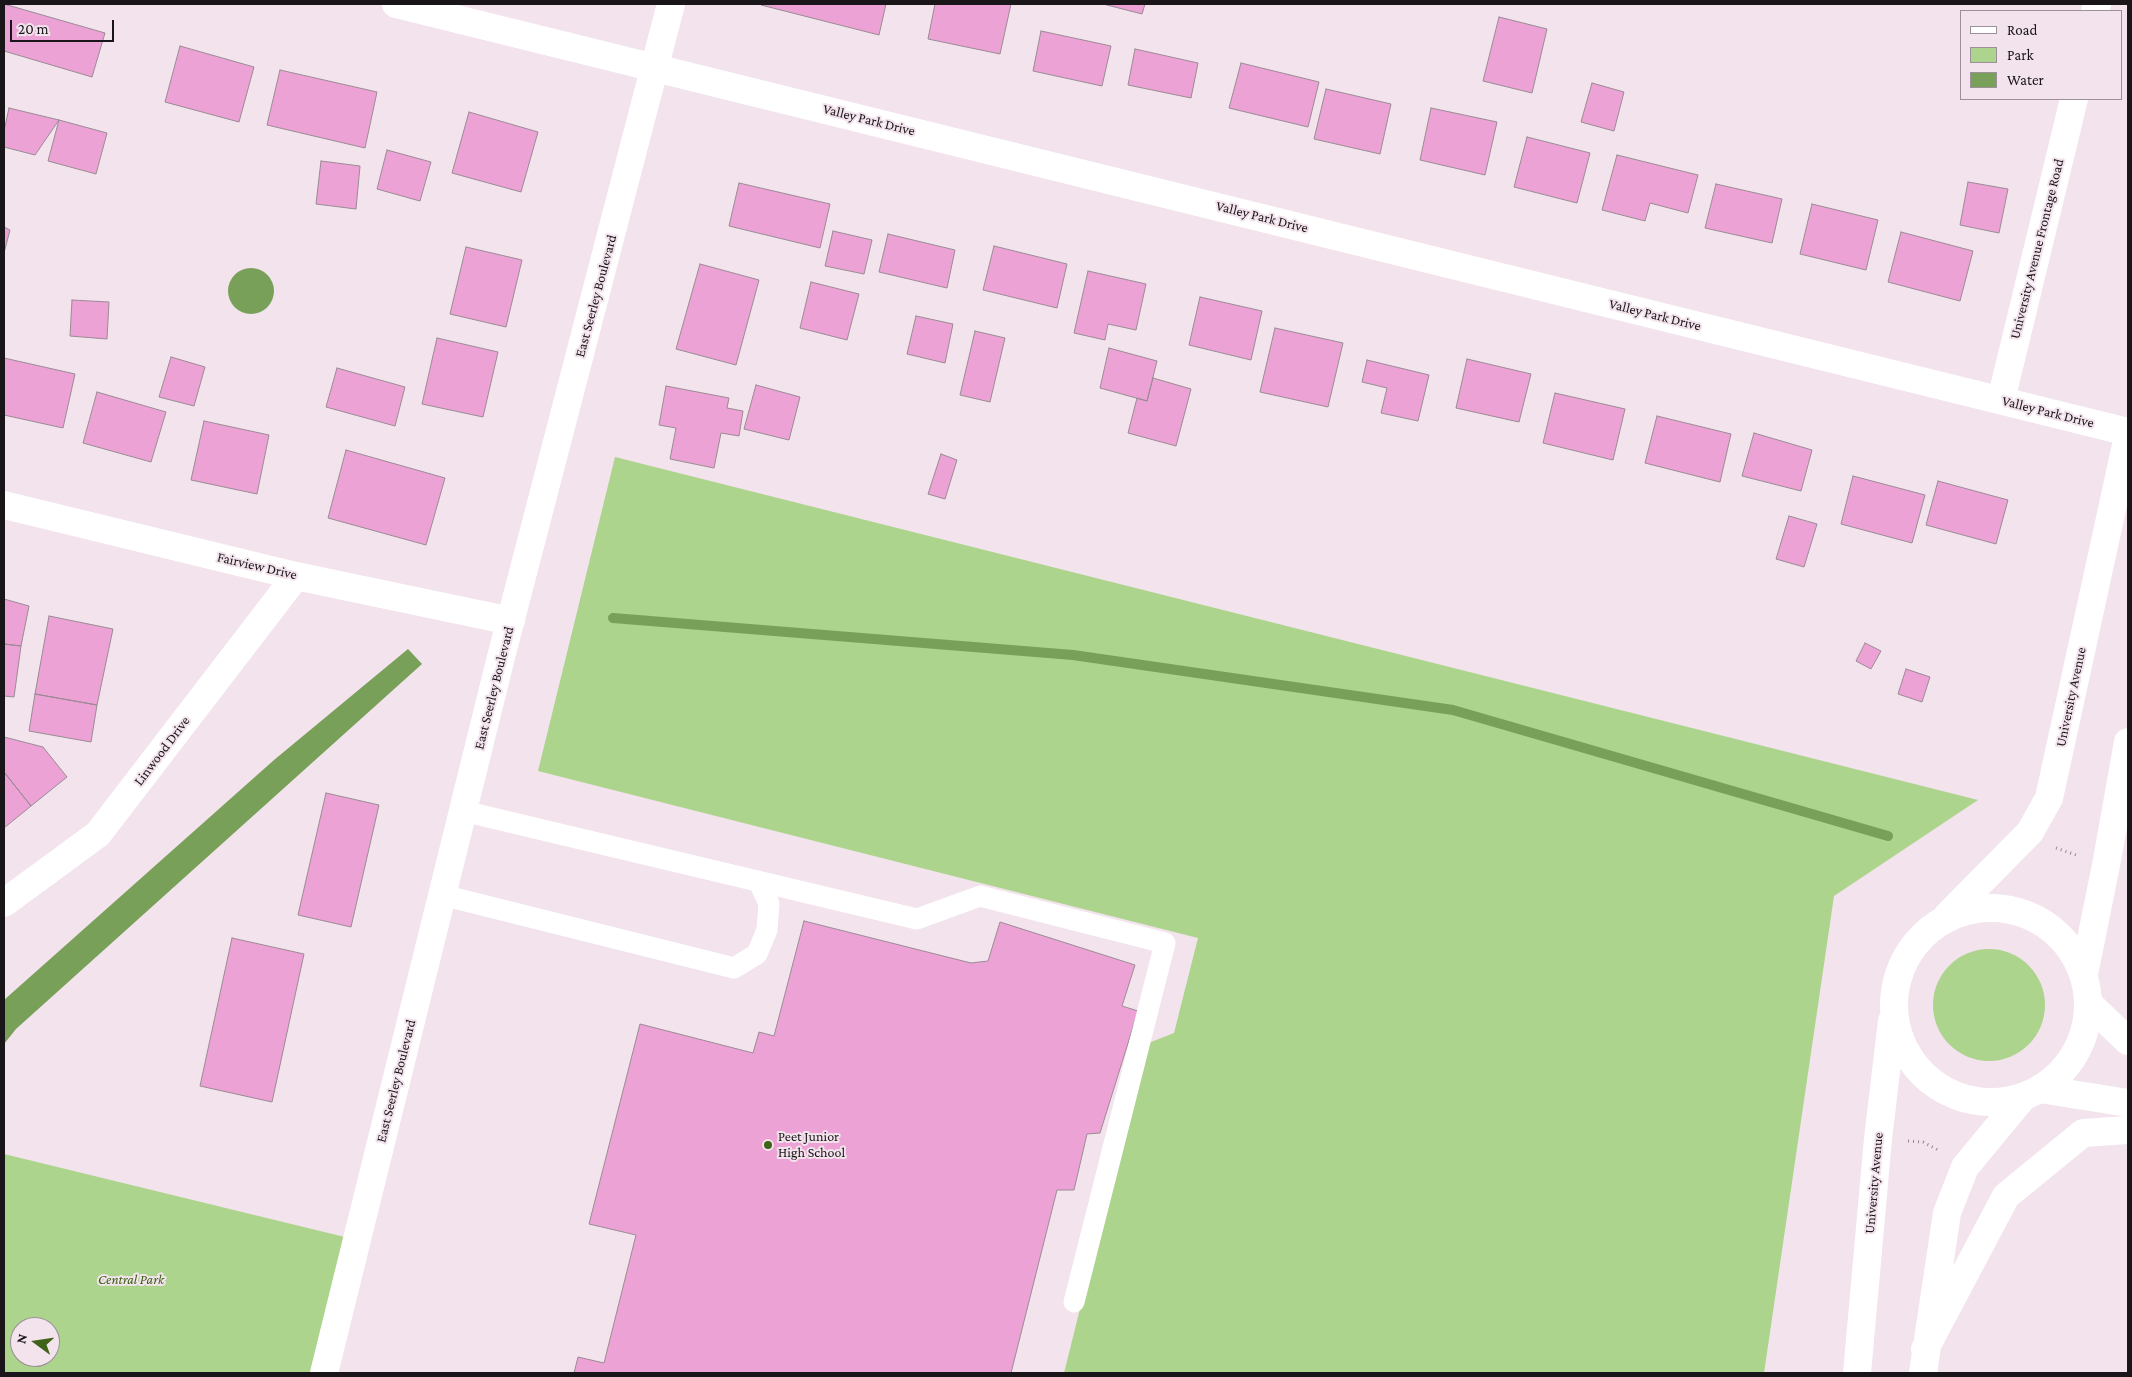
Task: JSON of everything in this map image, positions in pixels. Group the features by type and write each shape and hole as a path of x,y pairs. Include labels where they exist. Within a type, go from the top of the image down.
{"street":[{"name":"Valley Park Drive","path":"396,4 2128,432"},
{"name":"East Seerley Boulevard","path":"324,1373 511,621 656,68 671,4"},
{"name":"University Avenue Frontage Road","path":"2001,400 2074,100"},
{"name":"University Avenue","path":"1943,921 2030,832 2048,798 2128,436"},
{"name":"Fairview Drive","path":"4,505 296,576 511,621"},
{"name":"Linwood Drive","path":"4,903 98,834 296,576"},
{"path":"2084,974 2128,742"},
{"path":"1924,1361 1947,1213 1966,1167 2031,1093 2061,1073 2076,1053 2085,1030 2089,1004 2084,974 2071,949 2051,928 2026,914 1998,908 1969,910 1943,921 1920,939 1904,964 1895,992 1895,1020 1904,1048 1920,1071 1927,1077 1941,1088 1967,1099 1995,1102 2031,1093 2128,1103"},
{"name":"University Avenue","path":"1857,1373 1878,1139 1895,992"},
{"path":"2089,1004 2128,1041"},
{"path":"1924,1361 2006,1196 2083,1132 2128,1130"}],"lane":[{"path":"463,811 917,919 980,896 1165,942 1074,1302"},
{"path":"442,895 734,968 757,954 767,930 768,904 759,882"}],"path":[{"path":"2055,848 2083,857"},
{"path":"1900,1141 1922,1142 1942,1152"}],"green space":[{"path":"615,457 1978,800 1834,896 1764,1373 1064,1373 1146,1044 1174,1033 1198,938 538,771"},
{"path":"1989,949 2011,953 2029,965 2041,983 2045,1005 2041,1027 2029,1045 2011,1057 1989,1061 1967,1057 1949,1045 1937,1027 1933,1005 1937,983 1949,965 1967,953"},
{"name":"Central Park","path":"4,1154 357,1240 324,1373 4,1373"}],"water":[{"path":"251,268 264,272 270,278 274,291 270,304 264,310 251,314 238,310 232,304 228,291 232,278 238,272"},
{"path":"408,649 422,664 16,1029 4,1044 4,1000 274,760"}],"building":[{"path":"4,4 105,33 92,77 4,51"},
{"path":"761,4 886,4 879,35"},
{"path":"935,4 1011,4 1000,54 928,39"},
{"path":"1103,4 1145,4 1142,14"},
{"path":"1499,17 1547,29 1532,93 1483,81"},
{"path":"1041,31 1111,46 1102,86 1033,71"},
{"path":"180,46 254,67 239,122 165,102"},
{"path":"1135,49 1198,63 1191,98 1128,85"},
{"path":"1241,63 1319,82 1308,127 1229,108"},
{"path":"280,70 377,92 365,148 267,125"},
{"path":"1592,83 1624,92 1614,131 1581,122"},
{"path":"1326,89 1391,104 1380,154 1314,139"},
{"path":"9,108 59,120 35,155 4,147 4,131"},
{"path":"1431,108 1497,122 1485,175 1420,160"},
{"path":"469,112 538,132 521,192 452,173"},
{"path":"59,120 107,133 96,174 48,161"},
{"path":"1527,137 1590,153 1577,203 1514,187"},
{"path":"387,150 431,162 420,201 377,189"},
{"path":"1617,155 1698,175 1688,213 1650,203 1645,221 1602,210"},
{"path":"321,161 360,166 356,209 316,204"},
{"path":"1968,182 2008,189 1999,233 1960,225"},
{"path":"739,183 830,204 820,248 729,226"},
{"path":"1716,184 1782,199 1772,243 1705,228"},
{"path":"1812,204 1878,220 1866,270 1800,254"},
{"path":"4,227 10,230 4,253"},
{"path":"833,231 872,240 864,274 825,266"},
{"path":"1901,232 1973,251 1960,301 1888,282"},
{"path":"888,234 955,250 947,288 879,272"},
{"path":"994,246 1067,264 1057,308 983,290"},
{"path":"466,247 522,260 506,327 450,314"},
{"path":"700,264 759,280 736,365 676,349"},
{"path":"1088,271 1146,284 1136,330 1108,324 1105,340 1074,333"},
{"path":"811,282 859,294 847,340 800,328"},
{"path":"1200,297 1262,311 1251,360 1189,345"},
{"path":"72,300 109,302 107,339 70,336"},
{"path":"916,316 953,324 945,363 907,354"},
{"path":"1275,328 1343,343 1328,407 1260,392"},
{"path":"975,331 1005,338 990,402 960,395"},
{"path":"437,338 498,352 483,417 422,404"},
{"path":"1109,348 1157,361 1147,401 1100,388"},
{"path":"171,357 205,367 194,406 159,397"},
{"path":"4,358 75,374 63,428 4,415"},
{"path":"1467,359 1531,374 1519,422 1456,408"},
{"path":"1367,360 1429,375 1418,421 1381,413 1387,388 1362,382"},
{"path":"337,368 405,387 395,426 326,407"},
{"path":"1153,378 1191,389 1176,446 1128,433 1137,398 1147,401"},
{"path":"756,385 800,397 789,440 744,429"},
{"path":"666,386 729,398 727,408 743,411 739,436 721,433 714,468 670,459 676,428 659,425"},
{"path":"97,392 166,412 151,462 83,443"},
{"path":"1555,393 1625,409 1613,460 1543,443"},
{"path":"1657,416 1731,434 1720,482 1645,463"},
{"path":"204,421 269,435 257,494 191,480"},
{"path":"1754,433 1812,450 1801,491 1742,476"},
{"path":"346,450 445,478 426,545 328,518"},
{"path":"941,454 957,460 945,499 928,494"},
{"path":"1853,476 1925,495 1912,543 1841,524"},
{"path":"1938,481 2008,500 1996,544 1926,525"},
{"path":"1789,516 1817,524 1804,567 1776,559"},
{"path":"4,599 29,606 21,646 4,644"},
{"path":"49,616 113,629 97,705 35,694"},
{"path":"1865,643 1881,651 1871,669 1856,661"},
{"path":"4,644 21,646 14,697 4,696"},
{"path":"1906,669 1930,677 1922,702 1898,694"},
{"path":"35,694 97,705 91,742 29,731"},
{"path":"4,737 43,747 67,777 31,806 4,772"},
{"path":"4,772 31,806 4,828"},
{"path":"326,793 379,805 351,927 298,915"},
{"path":"804,921 971,963 988,961 1000,922 1135,965 1122,1006 1138,1011 1100,1133 1087,1134 1074,1190 1057,1190 1011,1373 574,1373 578,1357 604,1363 636,1235 589,1224 640,1024 753,1053 759,1032 774,1036"},
{"path":"232,938 304,954 272,1102 200,1086"}],"waterway":[{"path":"613,618 1073,655 1453,710 1888,836"}],"place":[{"name":"Peet Junior High School","path":"768,1145"}]}
